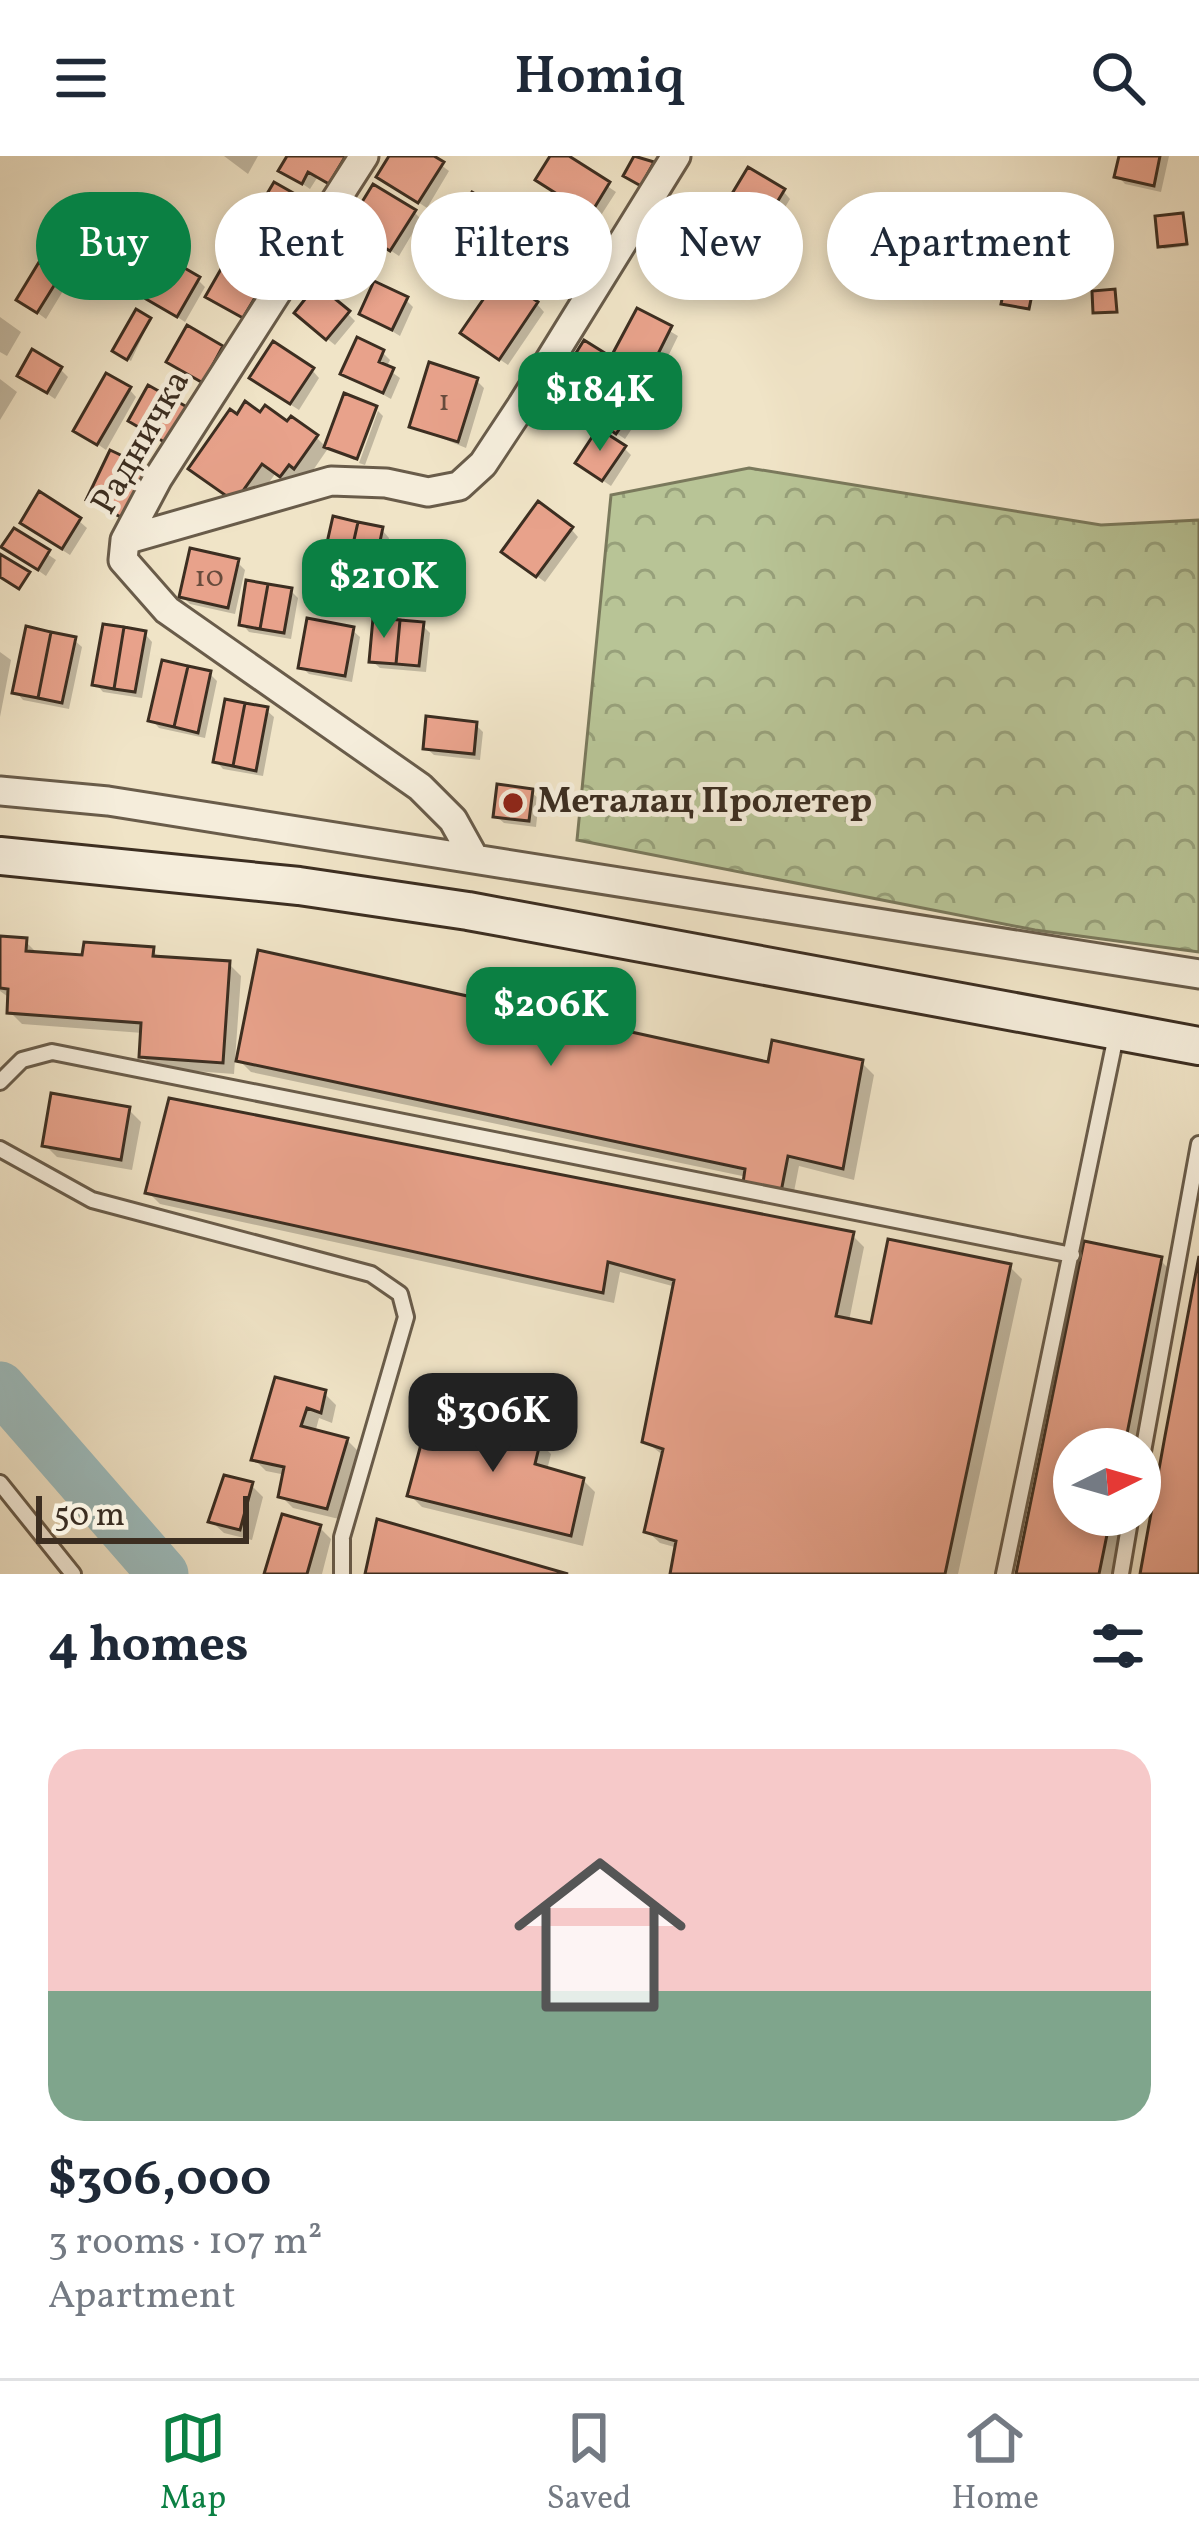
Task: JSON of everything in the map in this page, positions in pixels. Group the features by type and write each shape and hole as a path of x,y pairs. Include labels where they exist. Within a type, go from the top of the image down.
{"street":[{"name":"Радничка","path":"364,156 158,478 125,540 123,560 167,610 420,787 453,820 473,856"},
{"path":"125,540 331,481 386,483 428,492 459,486 483,464 522,405 676,156"},
{"path":"0,791 108,801 473,856 1199,974"},
{"path":"0,856 449,908 1199,1046"}],"lane":[{"path":"1004,1574 1117,1031"},
{"path":"0,1082 22,1060 52,1052 1072,1255"},
{"path":"1147,1428 1199,1144"},
{"path":"0,1149 92,1200 371,1274 400,1294 406,1318 343,1537 342,1574"},
{"path":"0,1483 73,1574"},
{"path":"1120,1574 1127,1536"}],"green space":[{"path":"749,468 1101,525 1199,520 1199,952 1035,930 577,840 611,495"}],"building":[{"path":"287,156 345,157 329,184 308,172 302,184 278,171"},
{"path":"389,156 434,156 444,162 425,192 411,192 411,199 376,177"},
{"path":"550,156 569,156 610,182 604,192 554,192 535,180"},
{"path":"634,156 654,162 641,186 623,176"},
{"path":"1119,156 1160,156 1154,186 1114,177"},
{"path":"748,167 785,189 783,192 733,192"},
{"path":"274,182 292,192 268,192"},
{"path":"387,192 411,207 411,218 390,251"},
{"path":"1183,213 1187,244 1158,247 1155,216"},
{"path":"36,267 36,300 45,300 37,313 16,300"},
{"path":"191,272 200,277 191,293"},
{"path":"215,280 215,300 254,300 243,318 205,297"},
{"path":"387,287 408,297 392,330 359,314 365,300 387,300"},
{"path":"1114,289 1117,312 1093,313 1092,300 1114,300"},
{"path":"148,300 187,300 177,317"},
{"path":"304,300 337,300 350,311 326,340 294,313"},
{"path":"483,300 538,302 499,360 460,333"},
{"path":"1002,300 1031,300 1029,309 1001,304"},
{"path":"637,308 672,326 649,372 613,353"},
{"path":"136,309 151,318 127,360 112,351"},
{"path":"187,325 223,346 203,383 166,362"},
{"path":"357,337 384,350 379,362 394,368 383,393 340,374"},
{"path":"584,340 608,355 595,376 571,361"},
{"path":"273,341 314,368 290,404 249,378"},
{"path":"32,349 62,367 47,393 17,376"},
{"path":"429,362 478,378 458,442 409,427"},
{"path":"106,373 131,387 97,445 73,431"},
{"path":"612,380 640,399 616,434 589,415"},
{"path":"148,385 187,407 166,443 128,421"},
{"path":"344,393 377,406 357,459 324,447"},
{"path":"245,401 260,412 265,405 287,421 291,416 318,435 294,469 289,465 280,477 262,464 235,502 188,469 230,409 237,414"},
{"path":"598,428 626,446 602,481 575,463"},
{"path":"110,450 148,468 123,518 86,500"},
{"path":"39,491 81,518 62,549 20,523"},
{"path":"538,501 573,527 536,577 501,552"},
{"path":"333,516 358,522 343,589 318,583"},
{"path":"358,522 383,527 369,594 343,589"},
{"path":"14,528 50,550 38,570 1,547"},
{"path":"190,548 239,559 228,608 179,597"},
{"path":"0,554 30,572 19,589 0,577"},
{"path":"246,580 268,584 260,629 239,625"},
{"path":"268,584 292,588 284,633 260,629"},
{"path":"307,618 354,627 345,676 298,668"},
{"path":"373,618 400,620 396,664 369,662"},
{"path":"400,620 424,622 419,666 396,664"},
{"path":"103,624 124,627 114,689 92,685"},
{"path":"26,626 51,632 38,698 12,693"},
{"path":"124,627 146,631 135,692 114,689"},
{"path":"51,632 76,637 62,703 38,698"},
{"path":"162,660 188,666 174,727 148,721"},
{"path":"188,666 211,671 198,733 174,727"},
{"path":"225,699 245,703 233,766 213,762"},
{"path":"245,703 268,707 256,771 233,766"},
{"path":"426,716 477,722 474,754 423,749"},
{"name":"Металац Пролетер","path":"497,784 533,789 529,821 493,817"},
{"path":"0,936 27,938 26,951 82,955 84,942 154,947 153,956 230,961 223,1063 139,1057 141,1023 7,1013 8,989 0,988"},
{"path":"258,950 768,1062 772,1040 863,1060 843,1169 788,1156 781,1192 743,1183 745,1169 236,1061"},
{"path":"51,1093 130,1107 121,1160 42,1146"},
{"path":"169,1098 854,1232 836,1316 871,1323 888,1239 1011,1264 945,1574 670,1574 676,1541 644,1532 663,1449 642,1442 674,1280 608,1262 603,1293 145,1193"},
{"path":"1084,1241 1162,1257 1128,1428 1053,1428 1053,1536 1107,1536 1099,1574 1016,1574"},
{"path":"1199,1256 1199,1574 1140,1574 1147,1536 1161,1536 1165,1436"},
{"path":"275,1377 326,1390 321,1413 307,1408 301,1426 348,1438 327,1509 278,1497 284,1467 251,1460"},
{"path":"430,1411 541,1439 535,1464 584,1478 571,1536 407,1496"},
{"path":"224,1475 253,1482 240,1530 208,1522"},
{"path":"282,1514 321,1525 307,1574 264,1574"},
{"path":"377,1519 568,1574 365,1574"}],"waterway":[{"path":"0,1387 163,1574"}],"place":[{"name":"Металац Пролетер","path":"513,803"}]}
